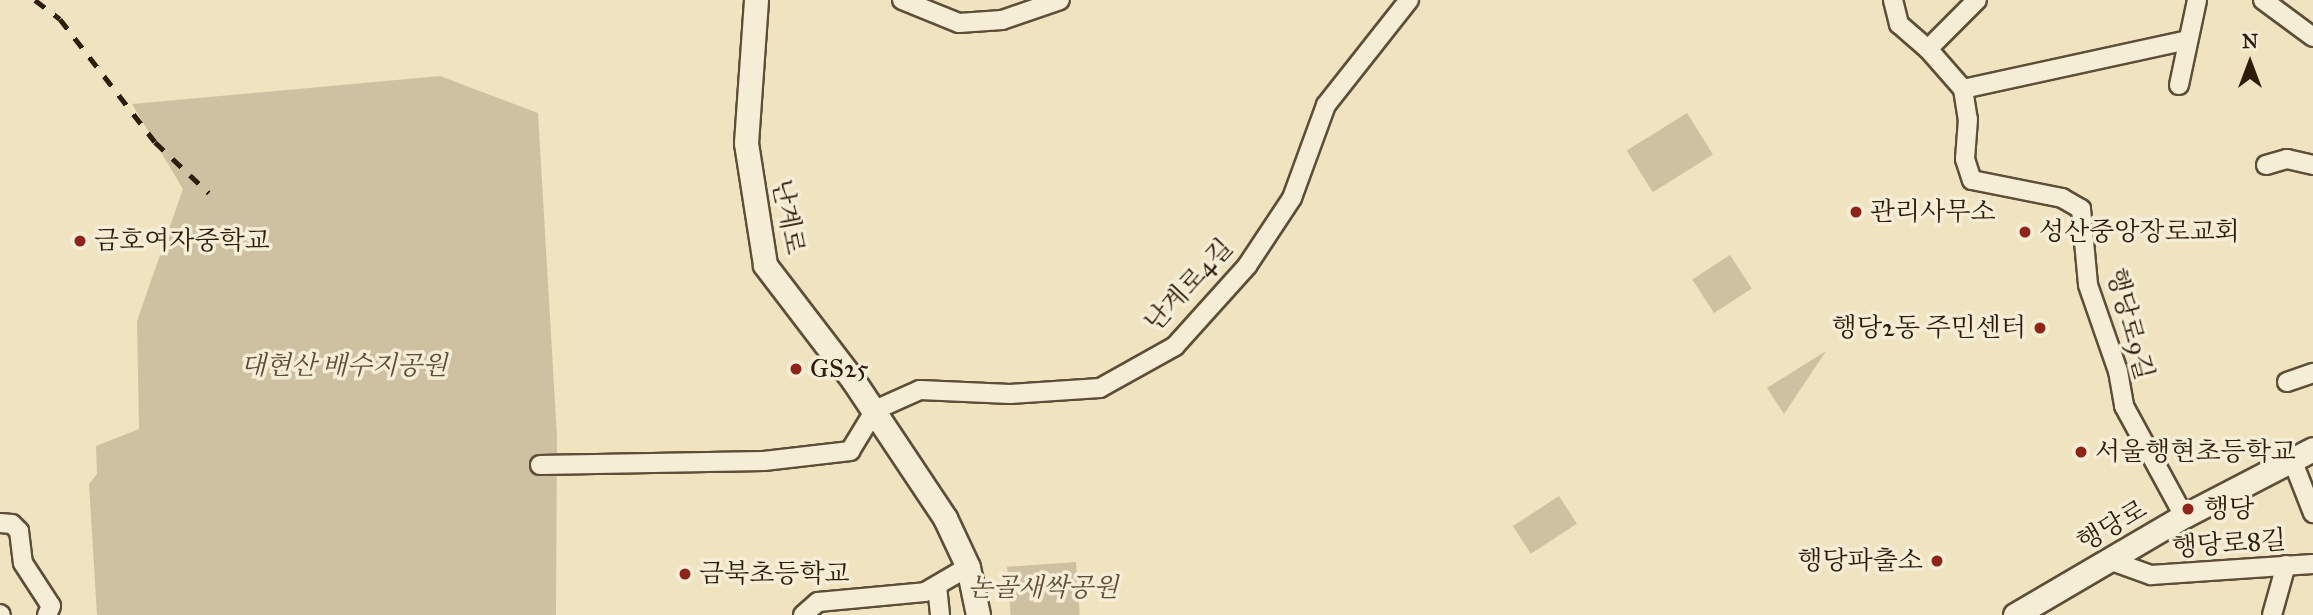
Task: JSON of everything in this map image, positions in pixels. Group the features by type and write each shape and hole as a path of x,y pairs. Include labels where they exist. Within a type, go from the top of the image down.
{"main road":[{"name":"난계로","path":"756,0 746,143 765,265 875,410 945,519 968,568 978,615"},
{"name":"행당로","path":"2015,615 2184,516 2293,462 2313,449"}],"street":[{"path":"902,0 959,23 1002,20 1060,0"},
{"name":"난계로4길","path":"875,410 920,390 1010,394 1100,388 1175,346 1247,266 1292,198 1326,105 1409,0"},
{"path":"1893,0 1899,24 1928,48 1963,89 2187,40"},
{"path":"2179,85 2197,0"},
{"path":"2263,0 2313,37"},
{"path":"1928,48 1970,3"},
{"name":"행당로9길","path":"1963,89 1968,119 1965,159 1972,180 2062,198 2081,209 2088,285 2118,372 2124,406 2184,516"},
{"path":"2266,165 2287,159 2313,164"},
{"path":"2287,382 2313,373"},
{"path":"540,464 764,461 849,451 875,410"},
{"path":"2293,462 2313,513"},
{"path":"0,523 12,524 19,531 23,562 51,606 47,615"},
{"name":"행당로8길","path":"2109,560 2151,575 2313,564"},
{"path":"2272,615 2286,565"},
{"path":"803,615 818,602 925,592 968,568"},
{"path":"937,586 940,615"}],"green space":[{"name":"대현산 배수지공원","path":"440,76 538,113 557,437 556,615 97,615 89,484 97,474 96,446 139,429 137,321 183,189 132,104"},
{"path":"1687,113 1713,155 1653,192 1627,151"},
{"path":"1730,255 1752,289 1714,313 1692,280"},
{"path":"1826,351 1784,414 1767,388"},
{"path":"1559,496 1577,524 1531,554 1513,526"},
{"name":"논골새싹공원","path":"1076,562 1080,615 1011,615 1007,567"}],"railway":[{"path":"35,0 60,19 155,142 209,193"}],"place":[{"name":"관리사무소","path":"1856,212"},
{"name":"성산중앙장로교회","path":"2025,232"},
{"name":"금호여자중학교","path":"80,241"},
{"name":"행당2동 주민센터","path":"2040,328"},
{"name":"GS25","path":"796,369"},
{"name":"서울행현초등학교","path":"2081,452"},
{"name":"행당","path":"2188,509"},
{"name":"행당파출소","path":"1937,561"},
{"name":"금북초등학교","path":"685,574"}]}
